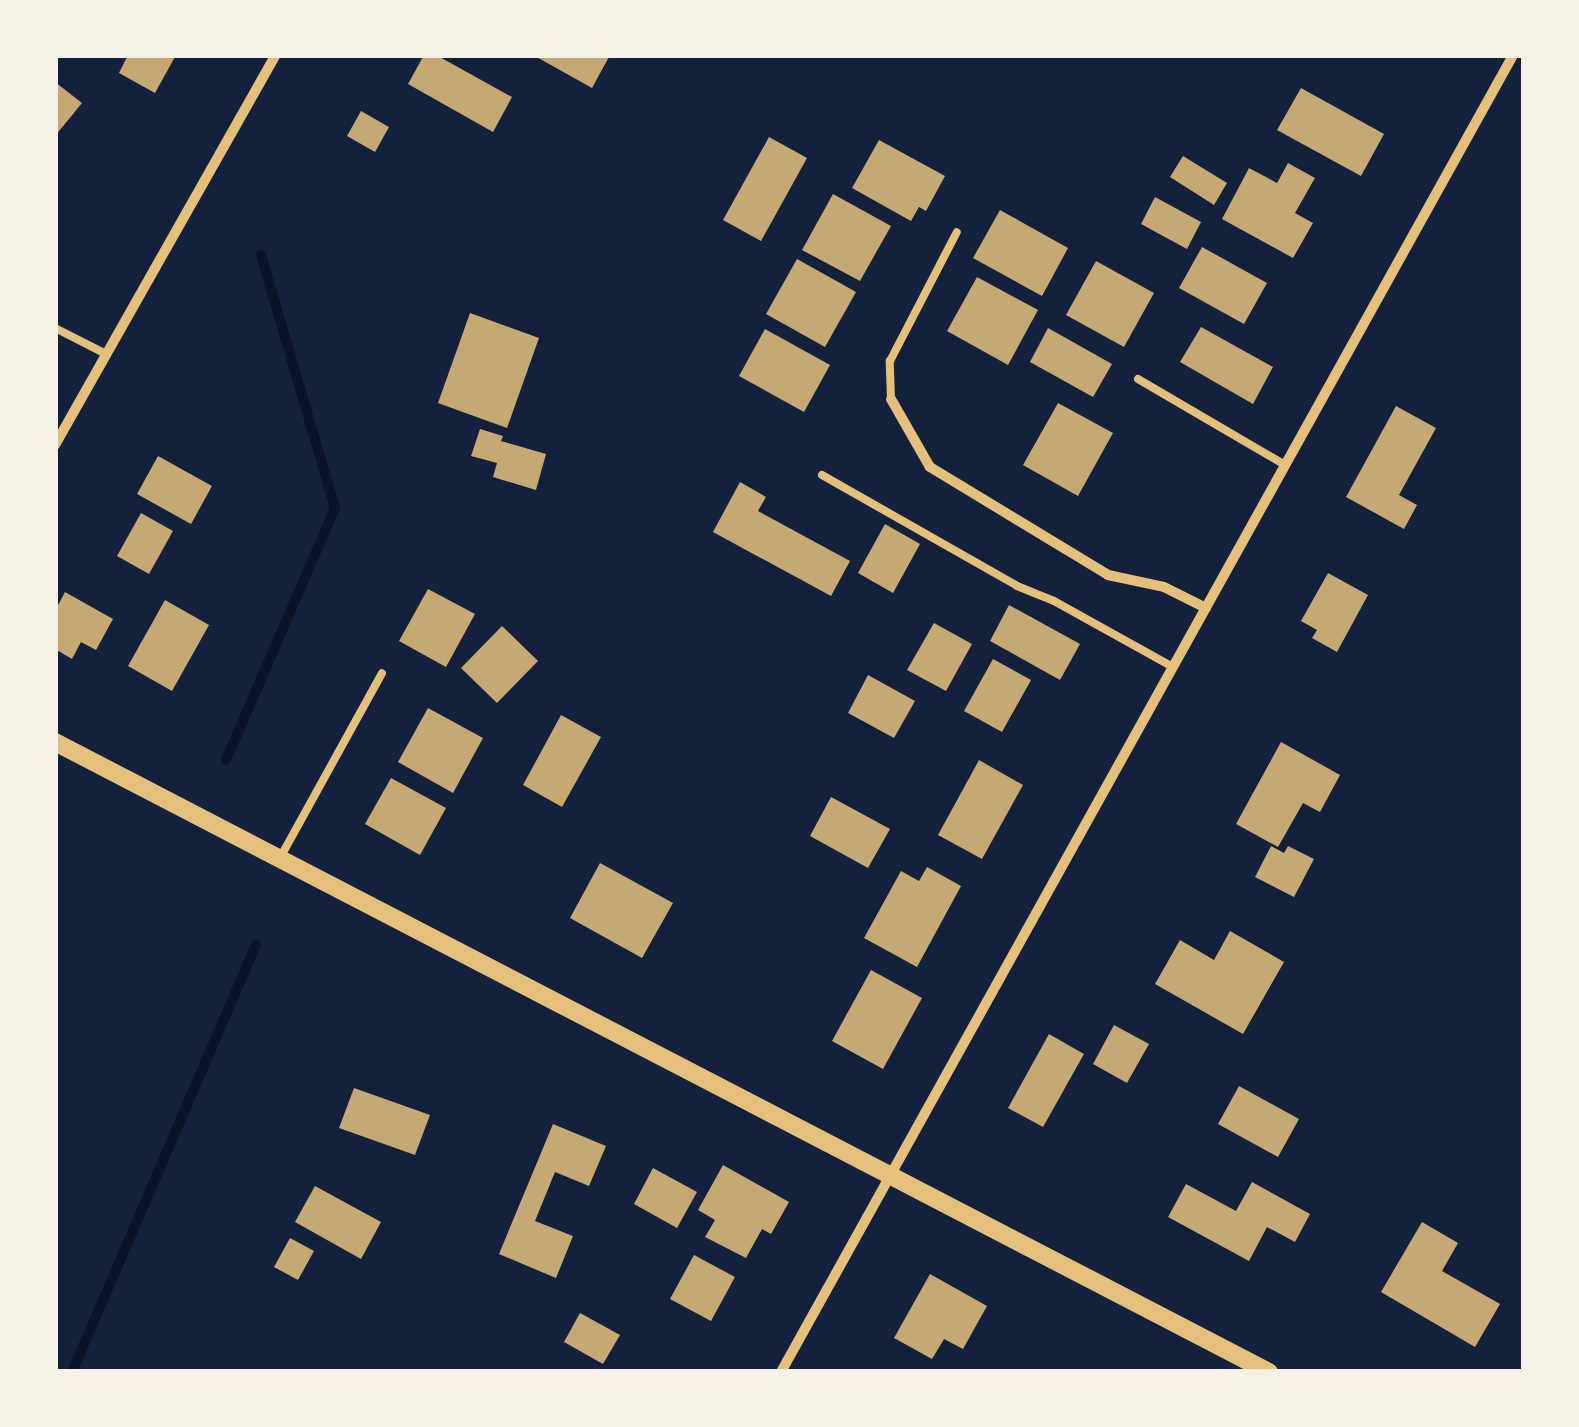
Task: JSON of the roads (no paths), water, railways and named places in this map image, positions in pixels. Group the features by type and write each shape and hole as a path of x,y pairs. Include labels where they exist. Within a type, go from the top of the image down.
{"street":[{"path":"55,445 276,55"},
{"path":"781,1372 1513,55"},
{"path":"891,399 930,468 1108,575 1164,587 1206,608"},
{"path":"55,742 1269,1372"}],"lane":[{"path":"891,399 890,360 957,232"},
{"path":"55,328 106,354"},
{"path":"1138,379 1285,465"},
{"path":"822,475 1017,586 1054,601 1173,666"},
{"path":"280,858 382,673"}],"waterway":[{"path":"226,760 335,508 261,255"},
{"path":"72,1372 256,945"}]}
